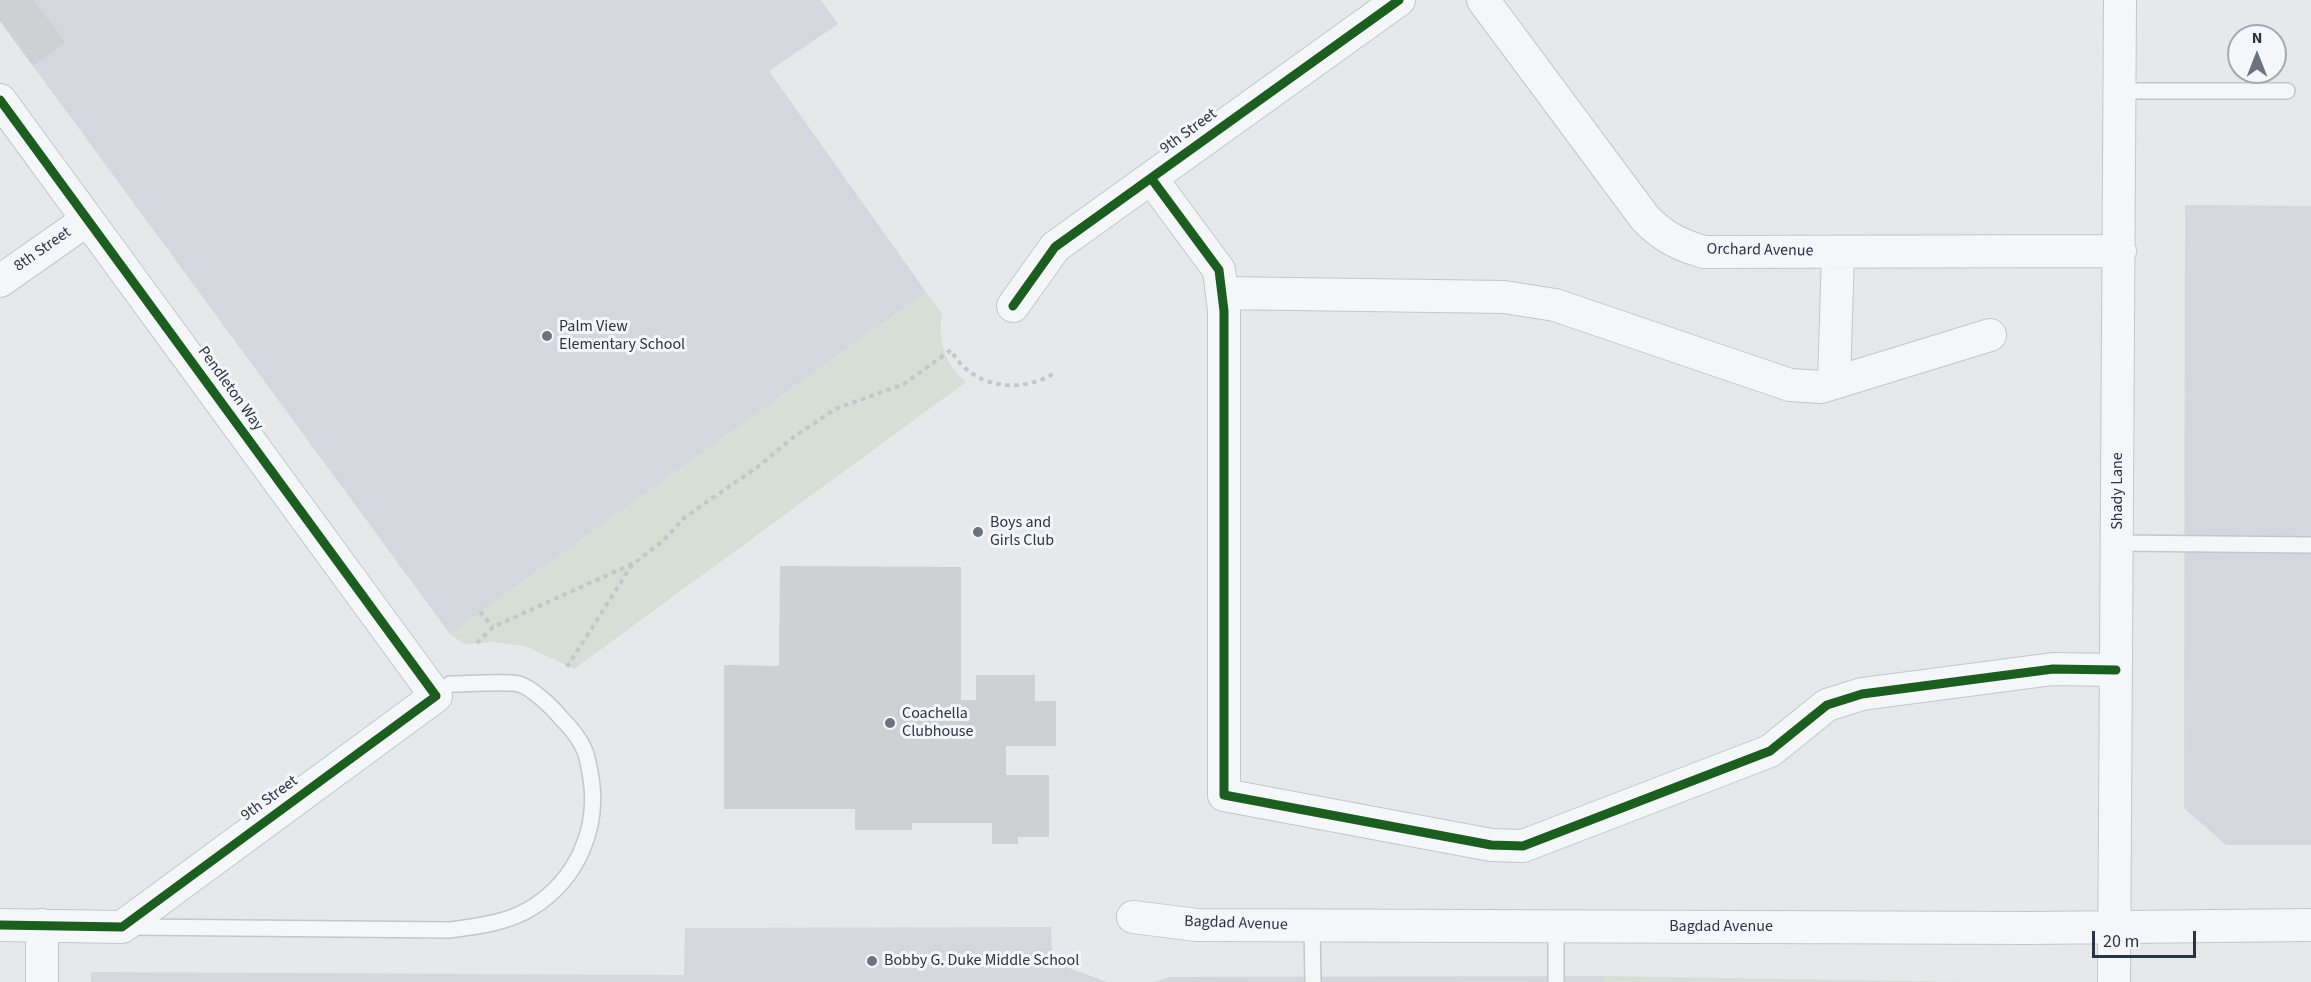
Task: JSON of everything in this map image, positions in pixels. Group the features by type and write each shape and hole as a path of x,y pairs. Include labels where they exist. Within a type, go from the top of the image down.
{"street":[{"name":"9th Street","path":"1013,306 1055,247 1399,0"},
{"name":"Orchard Avenue","path":"1483,0 1645,218 1659,232 1680,245 1704,252 2120,251"},
{"name":"Shady Lane","path":"2114,982 2120,0"},
{"name":"Pendleton Way","path":"0,100 436,696"},
{"path":"1151,178 1220,270 1224,310 1224,795 1491,845 1523,846 1770,751 1827,705 1862,694 2053,669 2116,670"},
{"name":"8th Street","path":"0,281 87,220"},
{"path":"1834,383 1838,252"},
{"path":"1222,293 1492,297 1525,300 1555,305 1790,385 1821,387 1990,335"},
{"name":"9th Street","path":"122,927 436,696"},
{"name":"Bagdad Avenue","path":"1132,917 1197,926 2311,925"},
{"path":"0,925 122,927"},
{"path":"42,926 42,982"}],"lane":[{"path":"2120,90 2287,90"},
{"path":"2118,543 2311,545"},
{"path":"122,927 450,930 490,925 532,908 556,888 574,867 586,841 592,816 593,790 584,747 554,710 520,684 450,684 436,696"},
{"path":"1312,926 1313,982"},
{"path":"1556,927 1556,982"}],"path":[{"path":"477,643 493,627 634,563 663,542 685,517 759,466 791,439 835,409 904,384 951,350 957,361 966,369 982,379 1002,386 1036,383 1056,372"},
{"path":"567,667 634,563"},
{"path":"480,612 493,627"}],"shaded area":[{"name":"Palm View Elementary School","path":"0,0 821,0 838,24 769,71 926,292 450,634 0,21"},
{"path":"2185,205 2311,206 2311,845 2226,845 2184,808"},
{"path":"926,292 942,313 941,333 944,351 952,367 966,382 574,669 525,646 494,642 464,644 450,634"},
{"name":"Bobby G. Duke Middle School","path":"1051,927 1052,954 1069,968 1107,982 91,982 91,972 684,975 685,928"},
{"path":"1604,976 1604,982 1154,982 1169,977"},
{"path":"1604,976 1971,982 1604,982"}],"building":[{"path":"0,0 33,0 65,42 33,66 0,21"},
{"name":"Coachella Clubhouse","path":"780,566 961,567 961,700 976,700 976,675 1035,675 1035,701 1056,701 1056,746 1006,746 1006,775 1049,775 1049,837 1018,837 1018,844 992,844 992,823 912,823 912,830 855,830 855,809 724,809 724,665 779,666"}],"cycle path":[{"path":"1013,306 1055,247 1399,0"},
{"path":"0,100 436,696 122,927 0,925"},
{"path":"1151,178 1219,270 1224,311 1224,795 1491,845 1523,846 1770,751 1827,705 1862,694 2053,669 2116,670"}],"place":[{"name":"Palm View Elementary School","path":"547,336"},
{"name":"Boys and Girls Club","path":"978,532"},
{"name":"Coachella Clubhouse","path":"890,723"},
{"name":"Bobby G. Duke Middle School","path":"872,961"}]}
